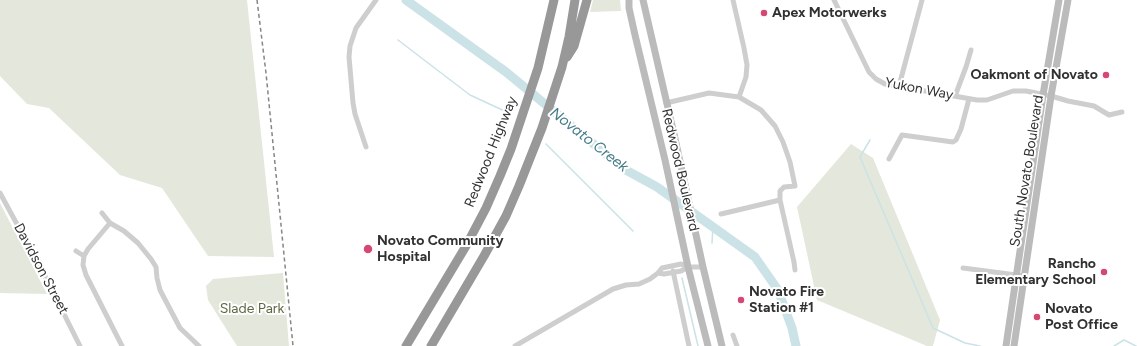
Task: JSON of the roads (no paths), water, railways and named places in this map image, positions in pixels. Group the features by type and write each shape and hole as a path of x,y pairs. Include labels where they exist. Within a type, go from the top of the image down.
{"highway":[{"path":"548,0 549,23"},
{"name":"Redwood Highway","path":"406,346 466,246 486,208 500,176 538,68 554,0"},
{"path":"431,346 506,216 519,186 542,128 557,84 569,37 575,0"},
{"path":"562,67 574,46 587,0"}],"main road":[{"name":"Redwood Boulevard","path":"629,0 629,8 635,35 688,267 708,346"},
{"name":"Redwood Boulevard","path":"643,0 674,134 702,267 722,346"},
{"name":"South Novato Boulevard","path":"1014,346 1020,275 1043,95 1059,0"},
{"name":"South Novato Boulevard","path":"1006,346 1020,275 1068,0"},
{"path":"652,106 666,103"}],"street":[{"path":"366,147 355,114 349,57 350,46 356,28 376,0"},
{"path":"733,0 747,65 746,77 739,97"},
{"name":"Yukon Way","path":"834,0 869,72 876,79 885,84 969,99 987,100 1013,91 1026,91 1094,106 1109,115 1122,112"},
{"path":"899,86 922,0"},
{"path":"955,96 966,67 970,50"},
{"path":"666,103 709,93 739,97 761,110 775,126 783,142 790,162 795,186 784,187 780,191 780,200 795,270"},
{"path":"889,159 902,135 953,142 956,140 961,129 969,99"},
{"name":"Davidson Street","path":"0,193 80,346"},
{"path":"721,214 780,200"},
{"path":"102,213 110,222 138,243 151,259 156,267 160,290 180,328 199,346"},
{"path":"110,222 88,249 84,256 83,264 86,274 122,346"},
{"path":"76,251 84,256"},
{"path":"515,346 613,289 626,285 639,284 650,279 662,268 681,264 688,267"},
{"path":"658,273 664,274 688,267 702,267"},
{"path":"963,268 1020,275"},
{"path":"673,271 689,346"},
{"path":"733,336 737,346"}],"waterway":[{"name":"Novato Creek","path":"406,0 506,72 624,169 657,187 755,257 778,290 792,328 796,346"},
{"path":"398,40 470,95 511,114"},
{"path":"870,140 860,157 933,328 965,343 980,346"},
{"path":"546,144 633,231"},
{"path":"712,243 713,226"},
{"path":"682,278 698,346"},
{"path":"1114,346 1124,340 1136,346"}],"railway":[{"path":"257,0 266,73 293,346"}],"place":[{"name":"Apex Motorwerks","path":"764,13"},
{"name":"Oakmont of Novato","path":"1106,75"},
{"name":"Novato Community Hospital","path":"368,249"},
{"name":"Rancho Elementary School","path":"1104,272"},
{"name":"Novato Fire Station #1","path":"741,300"},
{"name":"Novato Post Office","path":"1037,317"}],"park label":[{"name":"Slade Park","path":"252,309"}]}
